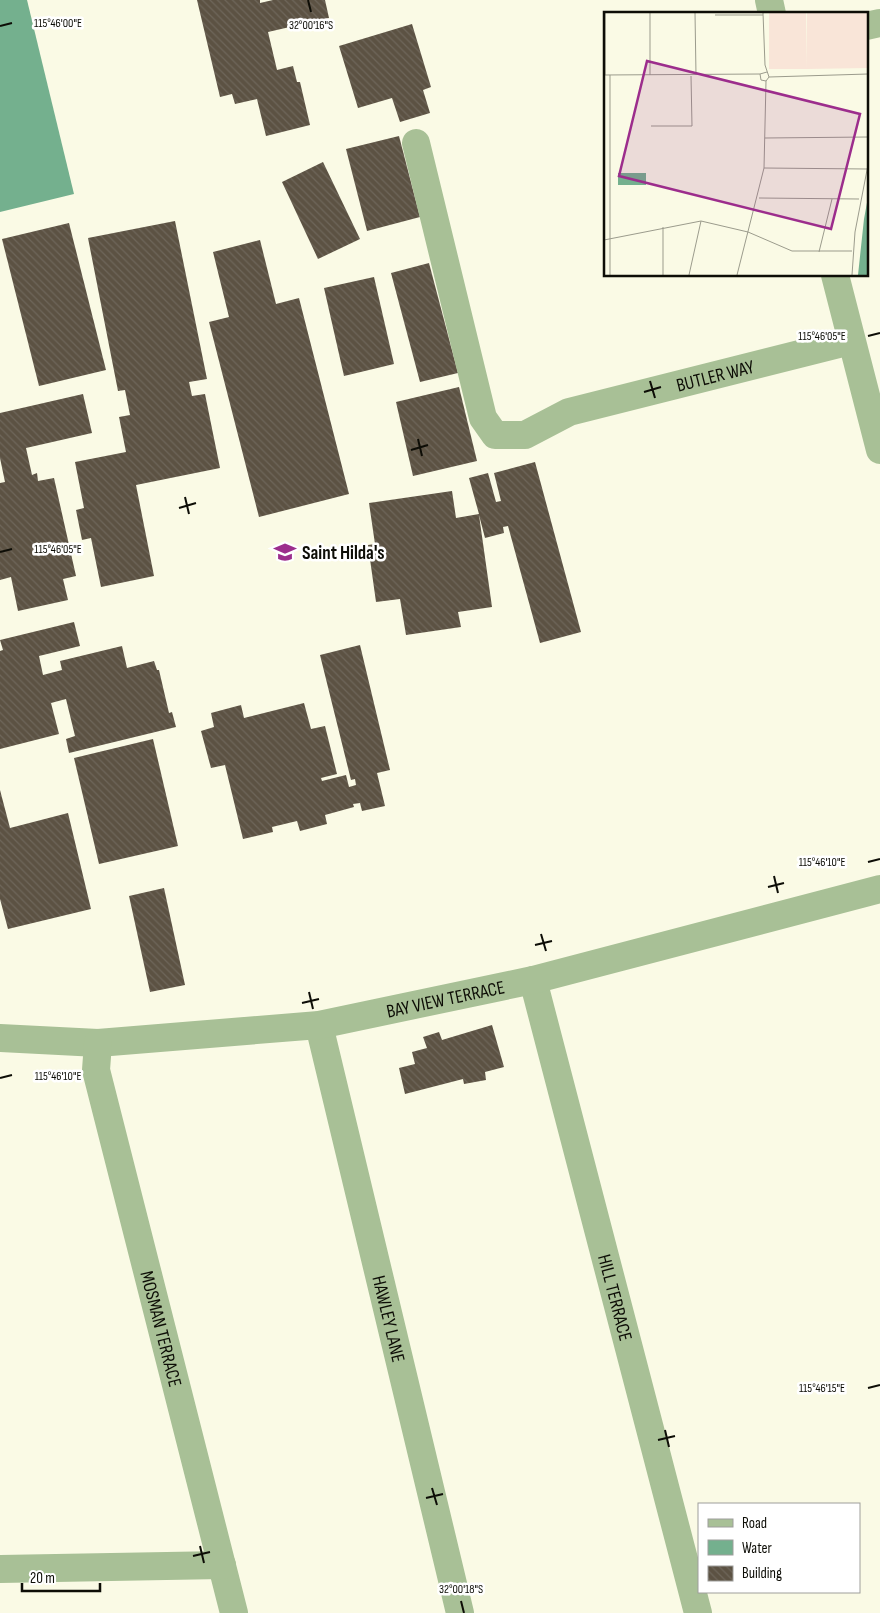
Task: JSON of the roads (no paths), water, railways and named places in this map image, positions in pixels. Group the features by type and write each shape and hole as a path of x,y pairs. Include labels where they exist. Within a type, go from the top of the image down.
{"street":[{"name":"BUTLER WAY","path":"416,143 483,418 495,435 525,435 569,412 851,341"},
{"path":"835,276 851,341 870,369 880,450"},
{"name":"BAY VIEW TERRACE","path":"0,1038 98,1043 319,1025 533,980 880,889"},
{"name":"HILL TERRACE","path":"533,980 698,1613"},
{"name":"HAWLEY LANE","path":"319,1025 460,1613"},
{"name":"MOSMAN TERRACE","path":"98,1043 96,1070 234,1613"},
{"path":"0,1569 222,1565"}],"water":[{"path":"0,0 27,0 74,194 0,212"}],"place":[{"name":"Saint Hilda's","path":"285,552"}]}
